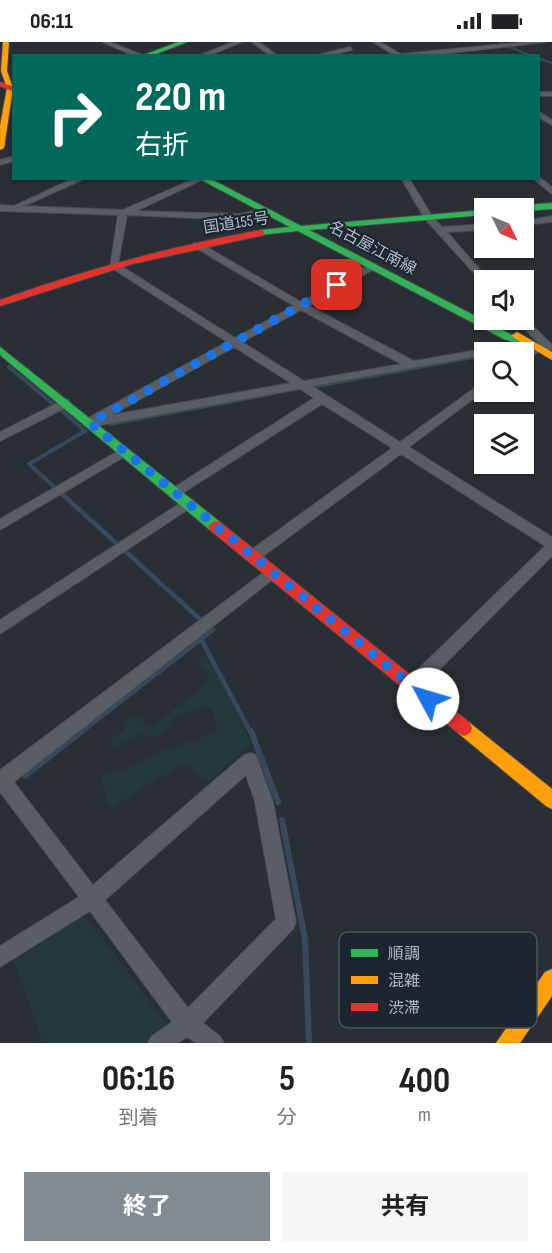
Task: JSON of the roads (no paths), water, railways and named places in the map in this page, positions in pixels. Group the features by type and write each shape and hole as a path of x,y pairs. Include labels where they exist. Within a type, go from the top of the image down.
{"main road":[{"path":"0,148 7,84 3,67 6,42"},
{"path":"149,54 184,42"},
{"name":"名古屋江南線","path":"206,180 264,210 309,227 373,266 508,337 544,349"},
{"name":"名古屋江南線","path":"225,180 309,227 474,312"},
{"path":"534,207 552,206"},
{"name":"国道155号","path":"0,303 113,265 197,244 309,227 474,213"},
{"path":"508,330 544,349"},
{"path":"4,357 90,423 552,800"},
{"path":"537,1000 552,979"},
{"path":"507,1043 518,1028"}],"street":[{"path":"105,42 138,54"},
{"path":"206,54 239,42"},
{"path":"255,42 271,54"},
{"path":"345,42 354,54"},
{"path":"376,42 397,54"},
{"path":"470,42 487,54"},
{"path":"420,54 543,42 552,48"},
{"path":"326,54 350,49"},
{"path":"540,115 552,124"},
{"path":"14,208 77,180"},
{"path":"123,213 197,180"},
{"path":"406,180 428,217 476,270"},
{"path":"540,180 552,192"},
{"path":"0,207 240,217 264,210"},
{"path":"123,213 113,265 552,545 412,686"},
{"path":"534,222 552,219"},
{"path":"442,230 474,228"},
{"path":"197,244 300,305 412,365"},
{"path":"90,423 234,341 373,266"},
{"path":"530,330 544,349"},
{"path":"90,423 412,365 544,349"},
{"path":"253,556 474,393"},
{"path":"176,493 323,398"},
{"path":"0,437 65,403"},
{"path":"0,525 124,451"},
{"path":"0,628 188,503"},
{"path":"213,1043 187,1024 1,780 272,572"},
{"path":"0,957 92,899 250,761 264,802 286,922 187,1024 159,1043"}],"waterway":[{"path":"507,46 527,54"},
{"path":"540,59 552,63"},
{"path":"311,387 474,357"},
{"path":"9,367 52,403"},
{"path":"110,424 270,394"},
{"path":"54,487 29,464 85,431 61,410"},
{"path":"61,493 117,544"},
{"path":"125,551 201,620"},
{"path":"201,639 213,630 211,629"},
{"path":"80,733 201,639"},
{"path":"201,639 251,733"},
{"path":"25,776 82,731"},
{"path":"251,731 278,802"},
{"path":"282,820 305,939 309,1043"}]}
